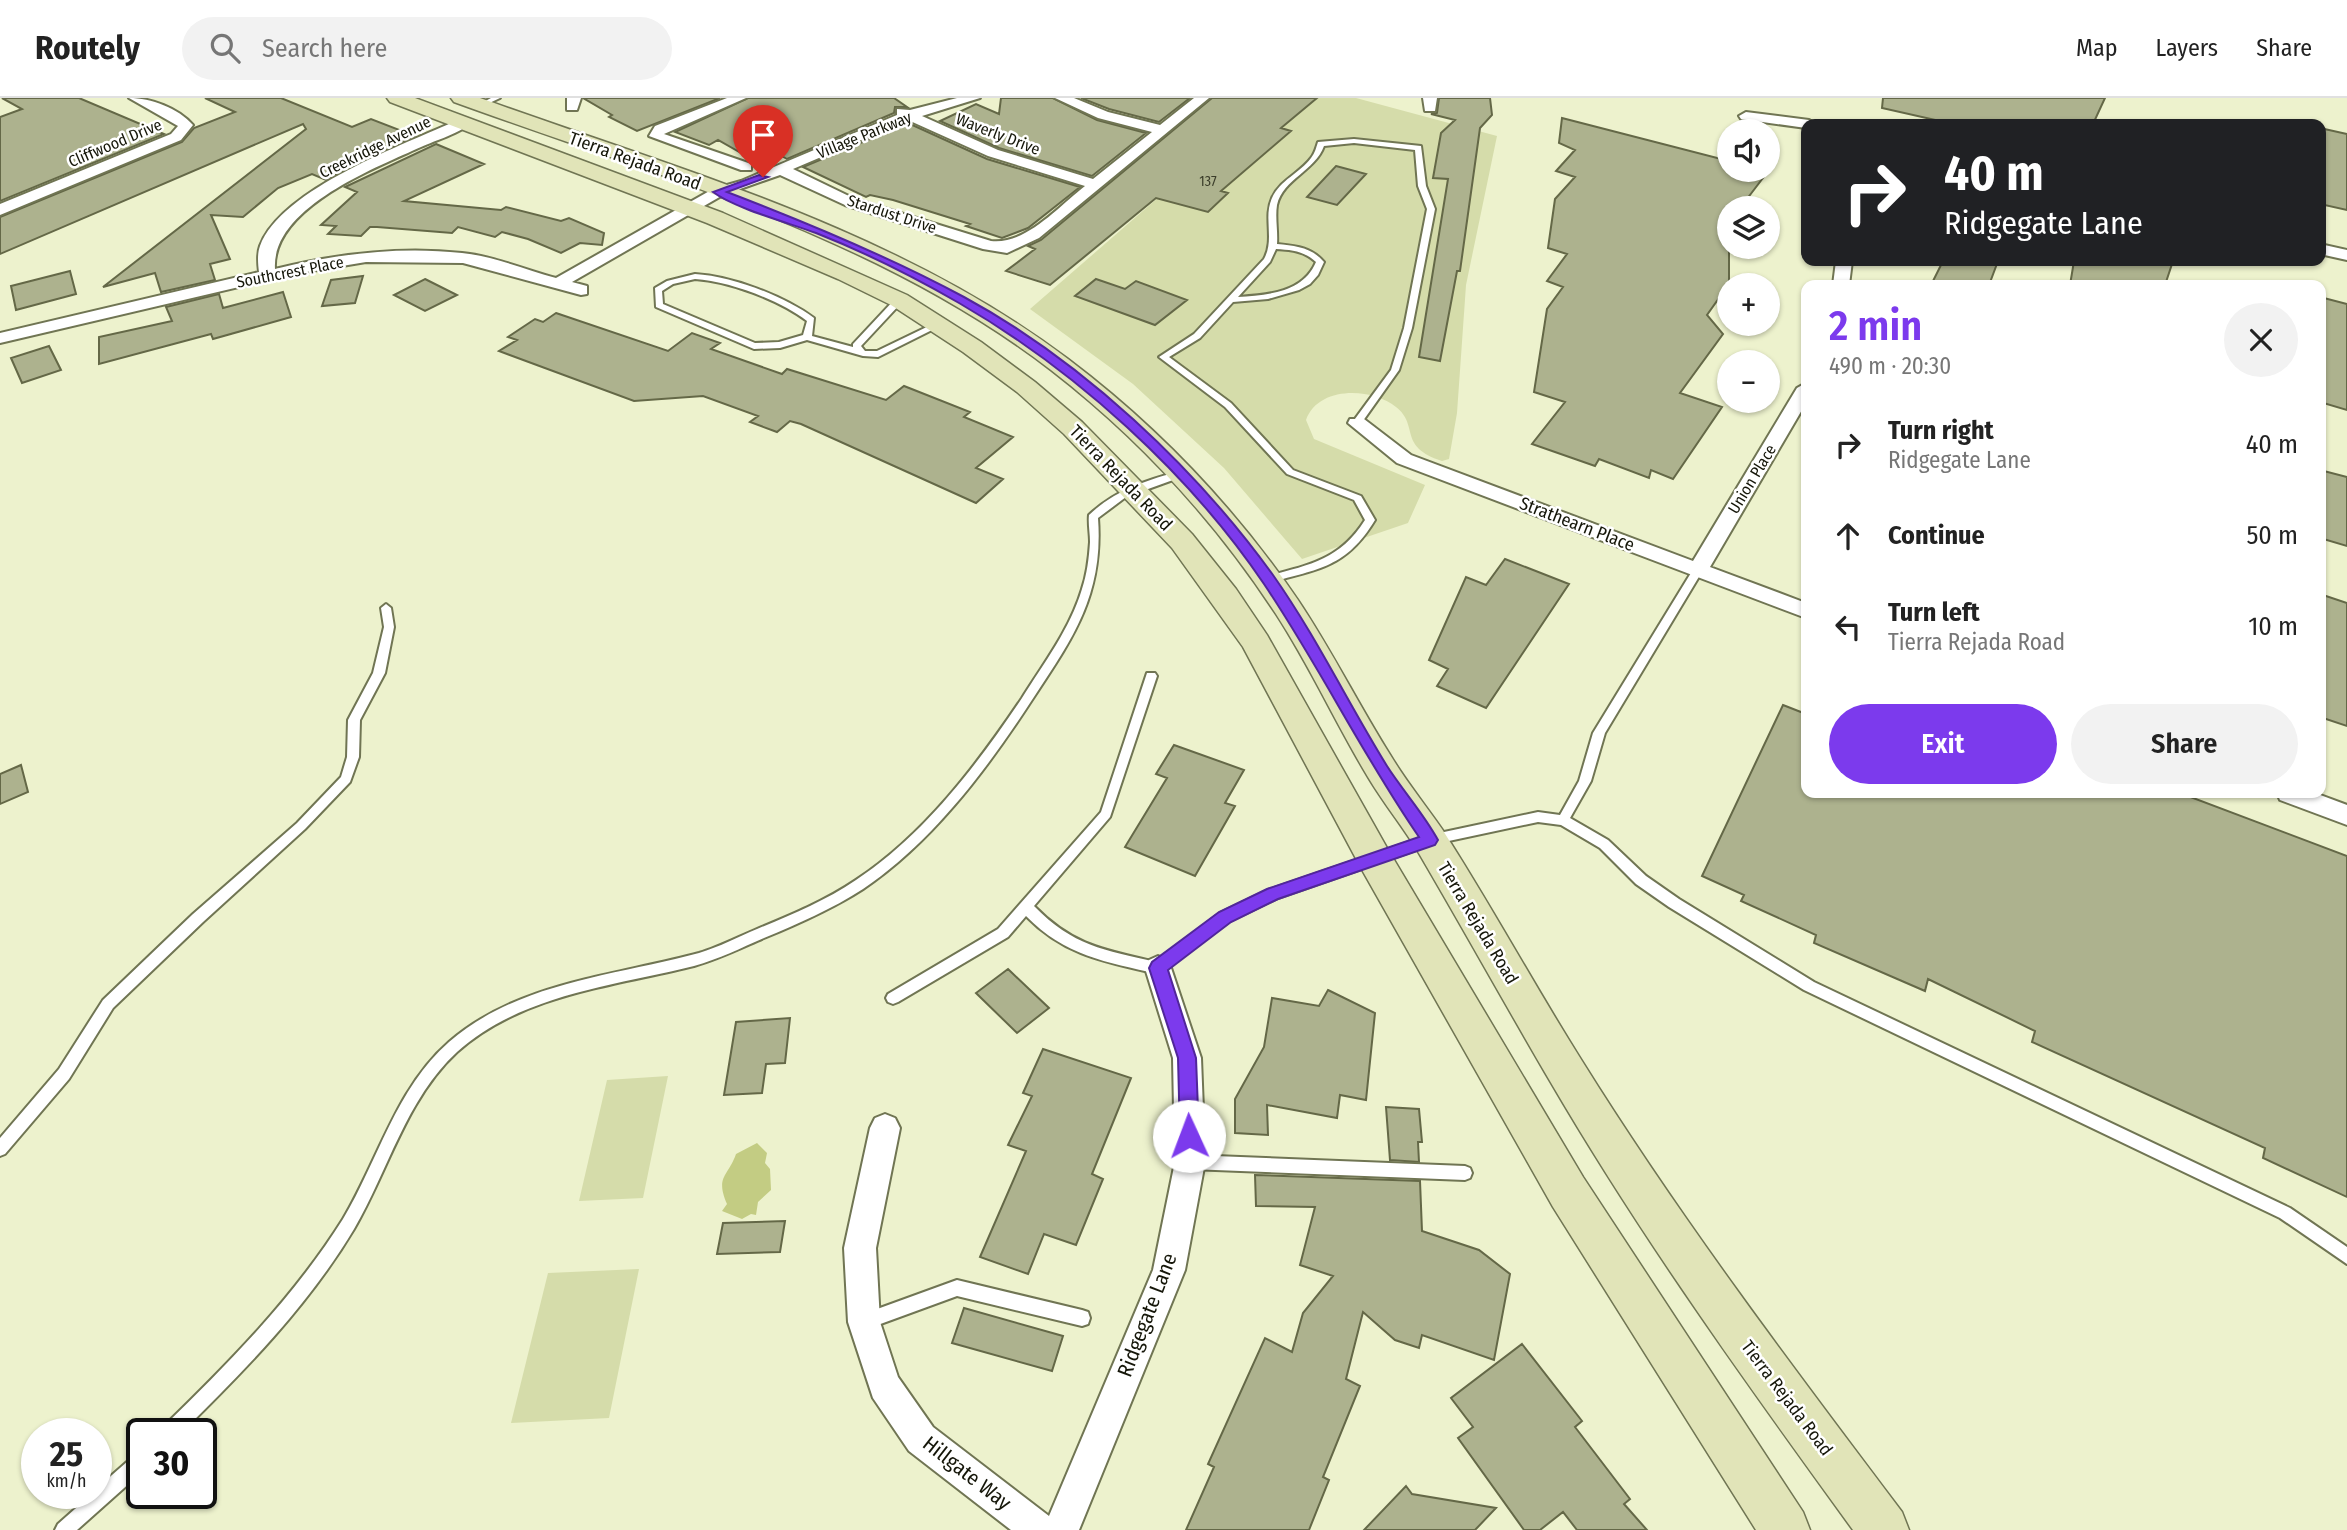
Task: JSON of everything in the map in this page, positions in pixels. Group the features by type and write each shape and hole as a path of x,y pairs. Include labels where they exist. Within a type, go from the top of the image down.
{"main road":[{"name":"Tierra Rejada Road","path":"397,98 475,106 718,192 845,241 962,300 1056,361 1103,400 1181,474 1219,516 1268,579 1312,646 1382,771 1430,840 1570,1078 1722,1310 1884,1530"},
{"name":"Tierra Rejada Road","path":"475,106 689,208 800,254 899,300 1026,387 1073,428 1182,541 1225,596 1256,643 1374,858 1568,1192 1785,1530"}],"street":[{"name":"Cliffwood Drive","path":"0,210 158,145 183,131 186,125 180,120 135,98"},
{"path":"739,98 660,129 656,136 746,167"},
{"name":"Village Parkway","path":"718,192 727,178 746,167 892,107 923,98"},
{"name":"Village Parkway","path":"559,283 718,192 908,116 974,98"},
{"path":"1062,98 1103,115 1162,130"},
{"path":"1095,184 1202,98"},
{"name":"Creekridge Avenue","path":"267,275 265,259 269,244 279,228 303,206 346,178 475,106"},
{"name":"Waverly Drive","path":"892,107 993,153 1095,184"},
{"path":"1746,116 1801,123"},
{"name":"Stardust Drive","path":"780,169 873,210 989,247 1007,248 1033,235 1095,184"},
{"path":"2326,250 2347,255"},
{"name":"Southcrest Place","path":"0,338 267,275 366,257 434,256 494,264 581,290"},
{"name":"Union Place","path":"1698,570 1801,396"},
{"name":"Strathearn Place","path":"1357,424 1404,459 1801,609"},
{"path":"2302,798 2347,815"},
{"name":"Ridgegate Lane","path":"1061,1530 1168,1270 1190,1162 1187,1058 1158,968"},
{"name":"Hillgate Way","path":"885,1128 860,1248 864,1322 885,1386 921,1440 1039,1530"}],"lane":[{"path":"1268,579 1343,555 1358,542 1370,520 1358,498 1290,472 1228,405 1163,356 1197,336 1267,260 1275,246 1272,213 1276,197 1284,185 1307,169 1319,154 1321,144 1354,141 1418,148 1422,167 1420,190 1431,209 1408,328 1395,370 1357,424"},
{"path":"1230,300 1286,292 1300,285 1318,270 1320,262 1314,254 1301,248 1275,246"},
{"path":"807,337 811,320 797,309 715,276 695,275 671,280 658,290 659,305 754,346 780,345 807,337 863,353 878,354 938,325"},
{"path":"863,353 856,346 899,300"},
{"path":"184,1418 235,1368 299,1294 349,1223 424,1075 454,1046 491,1019 524,1004 597,982 702,958 785,924 841,896 887,864 948,802 1007,730 1063,644 1093,577 1096,558 1093,517 1104,506 1131,489 1181,474"},
{"path":"1563,820 1585,780 1598,733 1698,570"},
{"path":"0,1149 64,1074 108,1004 301,827 346,779 353,757 354,720 380,673 389,627 386,608"},
{"path":"893,998 1003,933 1106,814 1150,676"},
{"path":"1026,907 1046,930 1077,949 1158,968 1225,917 1273,894 1430,840 1538,817 1563,820 1604,844 1641,880 1674,903 1808,986 2285,1213 2347,1256"},
{"path":"1190,1162 1465,1173"},
{"path":"864,1322 957,1288 1082,1318"},
{"path":"64,1530 126,1474"}],"shaded area":[{"path":"1273,98 1356,98 1497,136 1466,285 1457,413 1449,459 1442,461 1419,449 1403,414 1385,400 1360,393 1346,393 1322,401 1312,409 1306,420 1314,439 1425,485 1408,523 1302,559 1224,468 1133,384 1030,309"},
{"path":"668,1076 643,1198 579,1201 607,1080"},
{"path":"757,1143 767,1153 765,1163 770,1169 771,1190 758,1202 756,1215 751,1214 742,1219 722,1211 727,1204 722,1182 736,1154"},
{"path":"639,1269 609,1418 511,1423 548,1273"}],"building":[{"path":"2,98 79,98 164,134 0,201 0,117 22,109"},
{"path":"205,98 281,98 352,127 371,119 415,136 326,180 312,174 278,188 243,217 211,215 230,259 210,264 215,280 161,292 155,273 103,287 306,129 303,124 0,254 0,217 182,142 194,128 235,112"},
{"path":"583,98 720,98 637,131 609,117 612,115"},
{"path":"748,98 894,98 907,107 895,107 894,113 787,159 769,149 748,157 718,140 709,145 675,132"},
{"path":"1001,98 1053,98 1097,120 1146,133 1092,176 999,148 940,121 976,104 999,114"},
{"path":"1081,98 1190,98 1159,122 1109,109"},
{"path":"1212,98 1317,98 1281,128 1291,131 1221,191 1228,193 1208,212 1156,198 1050,285 1006,271 1035,249 1028,246 1041,240"},
{"path":"1439,98 1490,98 1492,115 1480,128 1460,271 1457,271 1440,361 1419,357 1448,179 1433,178 1441,133 1455,120 1431,114 1437,113"},
{"path":"1883,98 2105,98 2095,119 1931,119 1882,108"},
{"path":"1562,118 1717,158 1717,182 1760,182 1749,196 1717,196 1717,259 1729,259 1729,273 1717,273 1717,301 1707,315 1717,327 1717,336 1722,336 1680,393 1717,405 1718,413 1673,479 1651,470 1649,478 1599,459 1595,466 1532,444 1565,402 1534,392 1547,309 1563,287 1547,281 1567,254 1548,248 1555,199 1575,177 1556,171 1575,150 1559,143"},
{"path":"908,123 987,159 1080,187 1028,228 1002,238 966,226 970,224 893,200 870,195 866,197 803,167"},
{"path":"2326,129 2347,134 2347,210 2326,205"},
{"path":"436,144 484,164 404,201 501,210 506,207 561,221 569,218 604,233 602,245 580,243 561,253 528,239 502,232 495,237 458,227 452,233 370,227 361,236 328,234 336,226 321,225 357,192 345,187"},
{"path":"1336,166 1366,174 1337,205 1307,197"},
{"path":"1940,266 1996,266 1991,280 1934,280"},
{"path":"2073,266 2171,266 2167,280 2071,280"},
{"path":"70,271 76,294 16,310 11,286"},
{"path":"363,276 355,303 322,306 331,280"},
{"path":"425,279 457,295 425,311 394,295"},
{"path":"1096,279 1125,289 1136,281 1187,300 1155,325 1075,296"},
{"path":"283,292 291,317 213,339 211,334 99,364 99,337 172,321 166,307 219,294 223,308"},
{"path":"2326,299 2347,304 2347,410 2326,404"},
{"path":"556,313 668,351 692,333 720,343 711,349 782,374 787,369 886,400 904,386 970,412 964,417 1013,437 976,468 1003,479 976,503 801,424 790,421 777,432 750,422 758,416 703,396 634,401 499,351 517,340 508,337 535,319 543,322"},
{"path":"49,346 61,370 22,383 11,358"},
{"path":"2326,472 2347,477 2347,546 2326,540"},
{"path":"1505,559 1569,584 1486,708 1437,686 1448,669 1429,660 1466,577 1486,585"},
{"path":"2326,596 2347,603 2347,726 2326,719"},
{"path":"1783,705 1801,712 1801,798 2193,798 2347,856 2347,1197 2263,1158 2265,1148 2032,1042 2035,1031 1928,979 1925,991 1814,943 1816,935 1741,901 1744,895 1702,876"},
{"path":"1174,745 1244,770 1225,803 1235,806 1195,876 1125,847 1167,778 1156,774"},
{"path":"21,765 28,792 0,804 0,774"},
{"path":"1008,969 1049,1008 1017,1033 976,993"},
{"path":"1328,990 1375,1013 1366,1100 1340,1095 1337,1118 1267,1105 1268,1135 1235,1133 1235,1099 1264,1047 1272,998 1319,1006"},
{"path":"790,1018 785,1063 766,1064 762,1093 724,1095 736,1022"},
{"path":"1043,1049 1131,1078 1092,1174 1103,1179 1076,1245 1044,1234 1028,1274 980,1257 1026,1151 1008,1145 1032,1096 1023,1093"},
{"path":"1386,1107 1419,1109 1422,1142 1418,1142 1419,1162 1390,1160"},
{"path":"1255,1175 1420,1181 1422,1231 1479,1250 1510,1274 1494,1360 1422,1335 1419,1348 1395,1340 1363,1312 1346,1379 1360,1386 1323,1477 1329,1480 1309,1530 1186,1530 1214,1467 1208,1464 1265,1338 1292,1352 1303,1313 1333,1276 1300,1265 1315,1207 1256,1206"},
{"path":"785,1221 780,1252 717,1254 723,1223"},
{"path":"964,1308 1063,1336 1052,1371 952,1343"},
{"path":"1522,1344 1582,1421 1575,1427 1630,1499 1624,1504 1647,1530 1577,1530 1563,1512 1540,1530 1524,1530 1458,1438 1473,1427 1451,1398"},
{"path":"1406,1486 1412,1494 1496,1508 1475,1530 1364,1530"}],"route":[{"path":"763,177 718,192 845,241 962,300 1056,361 1103,400 1181,474 1219,516 1268,579 1312,646 1382,771 1430,840 1273,894 1225,917 1158,968 1187,1058 1189,1136"}]}
